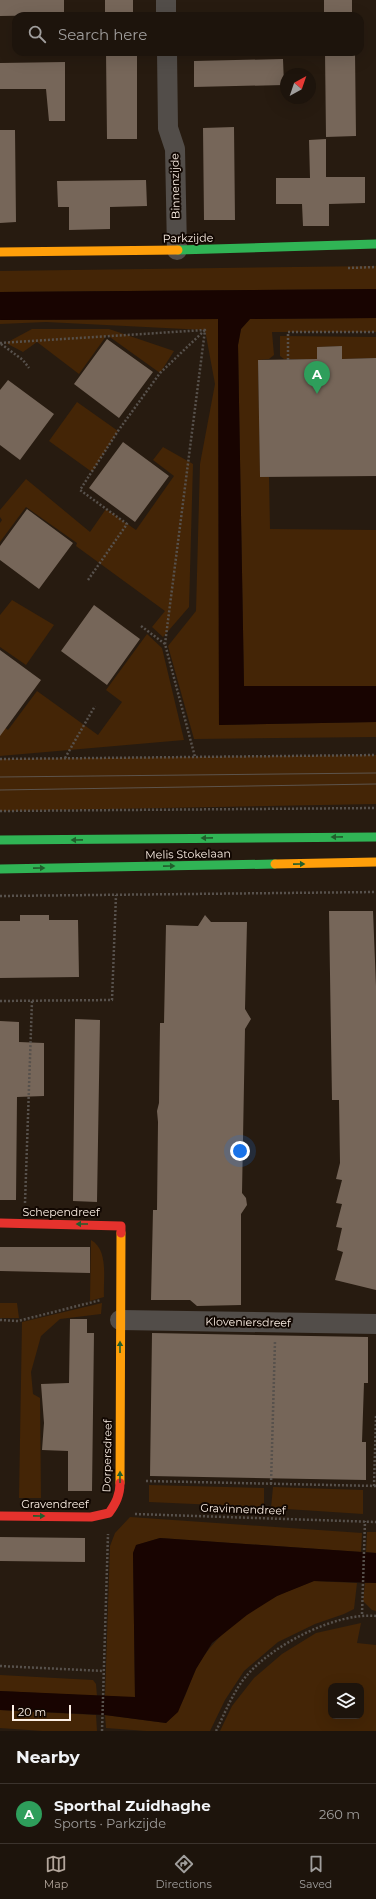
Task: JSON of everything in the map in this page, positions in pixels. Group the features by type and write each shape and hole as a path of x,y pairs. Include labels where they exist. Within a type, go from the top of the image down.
{"street":[{"path":"166,0 166,12"},
{"name":"Binnenzijde","path":"167,56 168,128 175,149 177,250"},
{"name":"Parkzijde","path":"0,252 177,250 376,244"},
{"name":"Melis Stokelaan","path":"0,840 376,836"},
{"name":"Melis Stokelaan","path":"0,869 376,862"},
{"name":"Schependreef","path":"0,1224 121,1226"},
{"name":"Dorpersdreef","path":"109,1513 117,1502 120,1492 121,1226"},
{"name":"Kloveniersdreef","path":"120,1320 376,1324"},
{"name":"Gravendreef","path":"0,1516 91,1517 109,1513"}],"path":[{"path":"0,344 204,330"},
{"path":"88,580 127,524 80,490 118,431 160,373 204,330"},
{"path":"195,757 165,644 204,330"},
{"path":"288,360 288,332 376,332"},
{"path":"0,344 23,360 29,368"},
{"path":"141,626 165,644"},
{"path":"65,759 95,706"},
{"path":"0,759 376,754"},
{"path":"0,811 376,808"},
{"path":"0,896 376,892"},
{"path":"0,1001 112,1000 116,895"},
{"path":"24,1224 32,1001"},
{"path":"0,1320 18,1321 107,1299"},
{"path":"271,1484 275,1322"},
{"path":"146,1481 375,1486 376,1416"},
{"path":"102,1731 102,1693 109,1513"},
{"name":"Gravinnendreef","path":"109,1513 376,1522"},
{"path":"362,1614 365,1521"},
{"path":"216,1731 235,1690 249,1672 278,1648 315,1628 362,1614 376,1616"},
{"path":"0,1666 104,1671"}],"shaded area":[{"path":"376,266 376,289 0,292 0,271"},
{"path":"376,289 376,318 250,319 241,329 238,345 244,686 376,686 376,722 219,725 218,319 0,320 0,292"},
{"path":"376,318 376,332 272,332 274,355 269,359 258,360 260,477 269,477 270,529 376,530 376,686 244,686 238,345 241,329 250,319"},
{"path":"218,319 219,725 376,722 376,737 194,739 168,646 196,611 200,464 215,384 205,330 46,322 0,324 0,320"},
{"path":"32,329 109,329 174,351 160,373 107,335 79,374 37,342 23,352 6,343"},
{"path":"280,336 376,337 376,358 342,359 342,346 317,347 317,359 284,359 280,356"},
{"path":"77,402 118,431 92,472 49,441"},
{"path":"163,447 193,464 189,607 163,637 152,627 165,611 76,546 77,543 26,507 0,542 0,523 2,520 0,517 0,510 26,479 90,532 106,509 136,530 174,476 153,460"},
{"path":"12,600 54,625 26,665 0,647 0,615"},
{"path":"147,634 162,648 184,740 0,756 0,724 8,730 37,691 98,735 122,702 106,690"},
{"path":"376,755 376,804 0,811 0,759"},
{"path":"91,1240 97,1245 103,1258 104,1297 90,1301"},
{"path":"0,1303 17,1303 19,1318 0,1318"},
{"path":"102,1303 101,1314 60,1319 41,1336 31,1372 33,1394 40,1398 41,1498 19,1498 22,1322"},
{"path":"149,1485 264,1488 264,1507 149,1502"},
{"path":"273,1487 363,1490 363,1514 271,1508"},
{"path":"130,1517 362,1533 361,1552 160,1538 137,1545 133,1553 135,1698 105,1696 110,1546 115,1533"},
{"path":"367,1532 376,1532 376,1553 366,1552"},
{"path":"160,1538 376,1553 376,1583 314,1581 277,1596 247,1615 212,1643 196,1669 178,1712 166,1723 105,1715 0,1710 0,1691 135,1697 133,1553 136,1545"},
{"path":"314,1581 357,1583 354,1609 315,1624 278,1642 244,1671 225,1700 210,1731 146,1731 106,1728 105,1715 166,1723 178,1710 196,1669 220,1636 265,1602"},
{"path":"365,1583 376,1583 376,1611 372,1610 363,1601"},
{"path":"361,1623 357,1643 376,1645 376,1731 220,1731 232,1706 254,1678 282,1654 316,1633"},
{"path":"0,1675 93,1680 96,1684 97,1696 0,1691"},
{"path":"0,1710 96,1715 97,1731 42,1731 0,1728"}],"building":[{"path":"0,0 64,0 64,12 12,12 12,16 0,16"},
{"path":"105,0 133,0 133,12 105,12"},
{"path":"324,0 352,0 352,12 324,12"},
{"path":"106,56 137,56 137,139 107,139"},
{"path":"325,56 355,56 356,136 326,137"},
{"path":"283,59 283,68 280,68 280,85 194,87 194,61"},
{"path":"65,62 65,121 49,121 46,89 0,89 0,63"},
{"path":"234,127 235,220 204,220 203,128"},
{"path":"0,130 15,130 16,222 0,223"},
{"path":"326,139 326,177 365,177 365,203 329,204 329,226 303,226 302,204 276,204 276,178 310,178 309,140"},
{"path":"146,180 147,206 110,207 110,229 69,230 69,207 58,207 57,181"},
{"path":"107,339 153,372 119,418 74,384"},
{"path":"342,346 342,359 376,358 376,476 260,477 258,360 317,359 317,347"},
{"path":"8,380 54,414 20,460 0,445 0,390"},
{"path":"123,442 169,476 135,522 89,488"},
{"path":"27,509 73,543 39,589 0,560 0,546"},
{"path":"94,605 140,639 107,685 61,651"},
{"path":"0,650 41,680 0,736"},
{"path":"329,911 373,911 376,986 376,1290 335,1280 343,1252 337,1250 342,1228 336,1227 342,1204 336,1203 342,1180 336,1179 340,1163 339,1100 332,1100"},
{"path":"20,915 49,915 49,920 78,920 79,977 0,978 0,921 20,921"},
{"path":"205,915 211,922 247,922 245,1009 251,1019 245,1029 242,1193 246,1198 247,1205 241,1214 241,1305 197,1306 190,1300 151,1300 153,1210 157,1210 157,1111 159,1103 160,1023 164,1023 166,925 198,926"},
{"path":"75,1019 100,1020 97,1202 73,1201"},
{"path":"0,1021 19,1022 19,1042 44,1043 44,1096 17,1097 16,1200 0,1200"},
{"path":"0,1247 90,1247 90,1273 0,1271"},
{"path":"70,1319 87,1319 87,1333 94,1333 92,1491 68,1491 68,1451 42,1450 44,1423 41,1384 69,1383"},
{"path":"152,1333 368,1337 368,1383 364,1383 362,1442 366,1442 366,1480 150,1476"},
{"path":"0,1537 85,1538 85,1562 0,1561"}],"tram line":[{"path":"0,777 376,773"},
{"path":"0,790 376,784"}],"traffic: fast":[{"path":"178,250 376,244"},
{"path":"0,840 376,837"},
{"path":"0,869 275,864"}],"traffic: slow":[{"path":"0,252 178,250"},
{"path":"275,864 376,862"},
{"path":"120,1483 121,1233"}],"traffic: jam":[{"path":"0,1223 121,1226 121,1233"},
{"path":"0,1516 91,1517 109,1513 117,1499 120,1483"}],"place":[{"name":"Sporthal Zuidhaghe","path":"317,394"}]}
